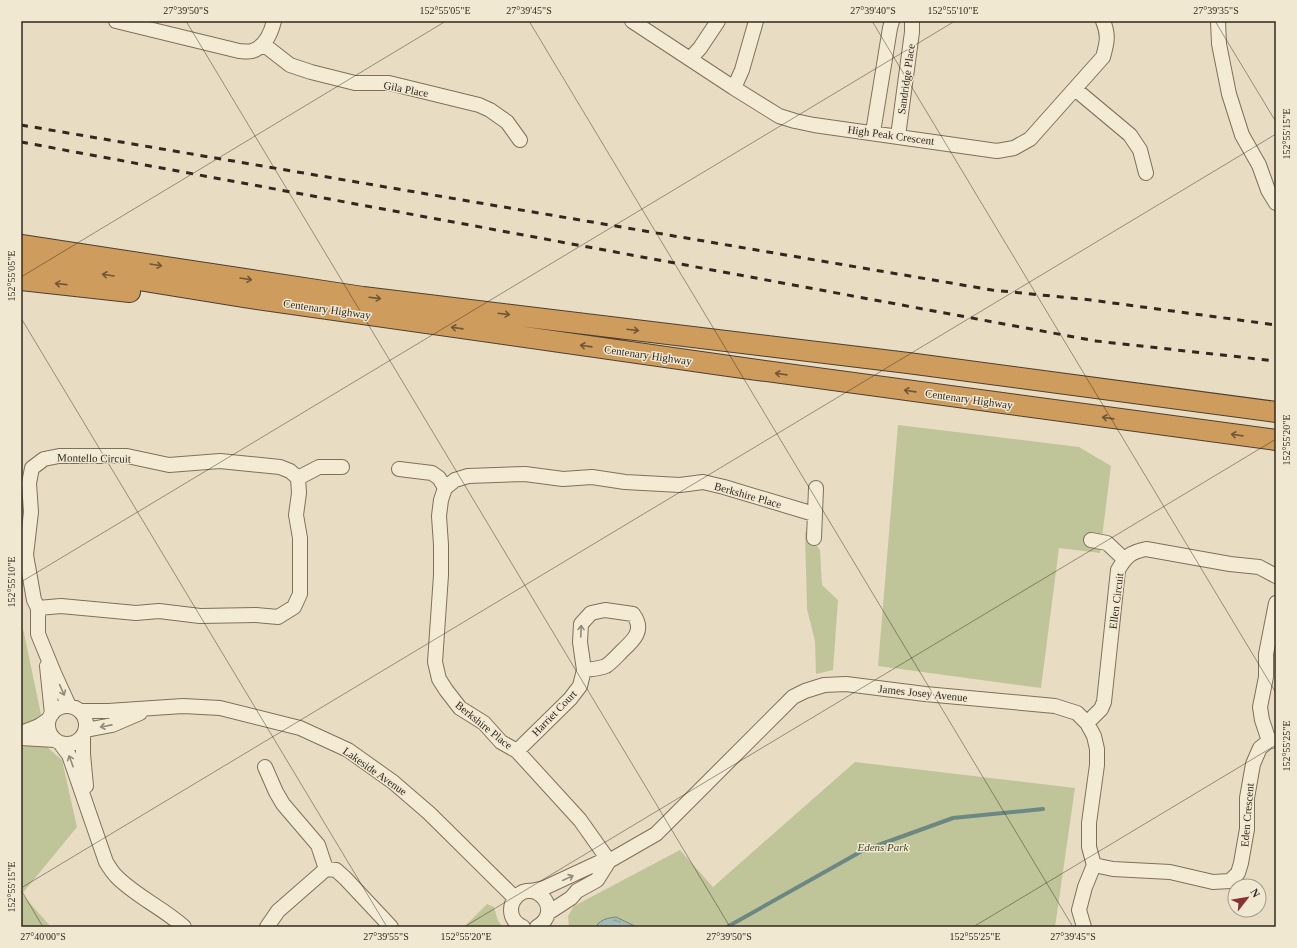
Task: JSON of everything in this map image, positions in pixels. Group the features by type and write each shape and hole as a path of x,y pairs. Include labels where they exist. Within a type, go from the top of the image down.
{"highway":[{"name":"Centenary Highway","path":"21,244 363,297 900,362 1276,412"},
{"name":"Centenary Highway","path":"21,261 243,297 878,387 1276,440"},
{"path":"21,280 225,300 243,297"}],"street":[{"path":"116,21 238,51 251,51 262,44 272,31 274,21"},
{"name":"High Peak Crescent","path":"632,21 779,116 795,121 997,151 1014,148 1030,139 1102,57 1107,43 1106,29 1103,21"},
{"path":"690,59 700,48 718,21"},
{"path":"734,88 742,70 756,21"},
{"path":"874,132 892,21"},
{"name":"Sandridge Place","path":"898,136 912,32 912,21"},
{"path":"1218,21 1220,44 1229,94 1242,135 1259,164 1276,186"},
{"name":"Gila Place","path":"262,44 290,65 311,72 355,83 389,83 479,105 490,110 507,122 520,140"},
{"path":"1075,89 1130,135 1140,150 1146,173"},
{"path":"1259,164 1268,190 1276,203"},
{"name":"Montello Circuit","path":"75,708 54,673 38,634 38,608 34,600 26,555 31,512 29,483 32,468 44,459 59,456 127,456 170,465 220,461 280,467 298,478"},
{"path":"38,608 61,606 136,613 159,610 200,616 256,615 278,617 294,607 300,594 300,538 296,515 299,493 298,478 319,467 342,467"},
{"path":"399,468 432,473 439,478 445,488"},
{"name":"Berkshire Place","path":"609,861 580,820 517,751 501,742 484,723 460,708 439,679 435,662 441,576 439,516 441,500 445,488 455,480 468,476 525,474 564,479 592,477 625,482 680,485 702,482 724,487 814,514"},
{"path":"814,538 816,488"},
{"path":"1091,540 1107,543 1124,559"},
{"name":"Ellen Circuit","path":"1087,723 1101,709 1104,702 1118,570 1124,559 1134,552 1146,549 1259,568 1276,576"},
{"path":"1273,740 1262,720 1260,707 1266,676 1266,654 1276,603"},
{"name":"Harriet Court","path":"517,751 570,699 580,686 584,670 580,642 581,624 591,613 605,610 633,614 637,620 638,627 637,635 631,643 605,666 584,670"},
{"name":"Montello Circuit","path":"44,648 50,716"},
{"name":"James Josey Avenue","path":"515,898 519,894 551,885 600,862 609,861 656,834 793,697 805,691 824,685 846,684 925,694 1055,706 1077,712 1087,723 1094,736 1097,749 1097,765 1089,823 1089,847 1094,865"},
{"path":"21,733 39,726 56,709 62,706 75,708 85,717 86,723 83,754 88,808"},
{"name":"Lakeside Avenue","path":"75,708 108,712 183,706 220,708 300,728 348,750 393,782 429,813 515,898"},
{"name":"Lakeside Avenue","path":"84,733 112,725 151,708"},
{"path":"50,716 49,731 69,755 106,862 116,876 132,890 184,927"},
{"path":"21,738 73,744 78,741 84,733"},
{"name":"Eden Crescent","path":"1094,865 1113,869 1170,872 1213,882 1230,882 1238,873 1241,863 1247,829 1247,798 1253,764 1260,748 1273,740"},
{"path":"264,766 283,804 318,845 326,869"},
{"name":"James Josey Avenue","path":"537,927 545,920 548,913 571,898 577,891 597,880 609,861"},
{"path":"1084,927 1079,910 1085,887 1094,865"},
{"path":"267,927 278,911 326,869 336,870 345,878 391,927"},
{"path":"531,891 542,895 548,905 548,913"},
{"path":"515,898 511,910 512,916 515,921 523,927"}],"green space":[{"path":"898,425 1079,447 1111,466 1100,553 1059,548 1041,688 878,666"},
{"path":"805,531 820,550 822,585 838,600 833,670 816,674 815,641 807,609"},
{"path":"21,619 48,748 62,760 77,827 22,894 51,927 21,927"},
{"name":"Edens Park","path":"855,762 1075,788 1055,927 569,927 568,916 574,906 680,850 713,887"},
{"path":"487,904 494,907 498,921 503,927 464,927"}],"water":[{"path":"616,917 637,927 597,927 597,925 603,920"}],"waterway":[{"path":"727,927 862,851 953,818 1043,809"}],"railway":[{"path":"21,125 992,290 1091,300 1276,325"},
{"path":"21,142 1096,341 1276,361"}]}
